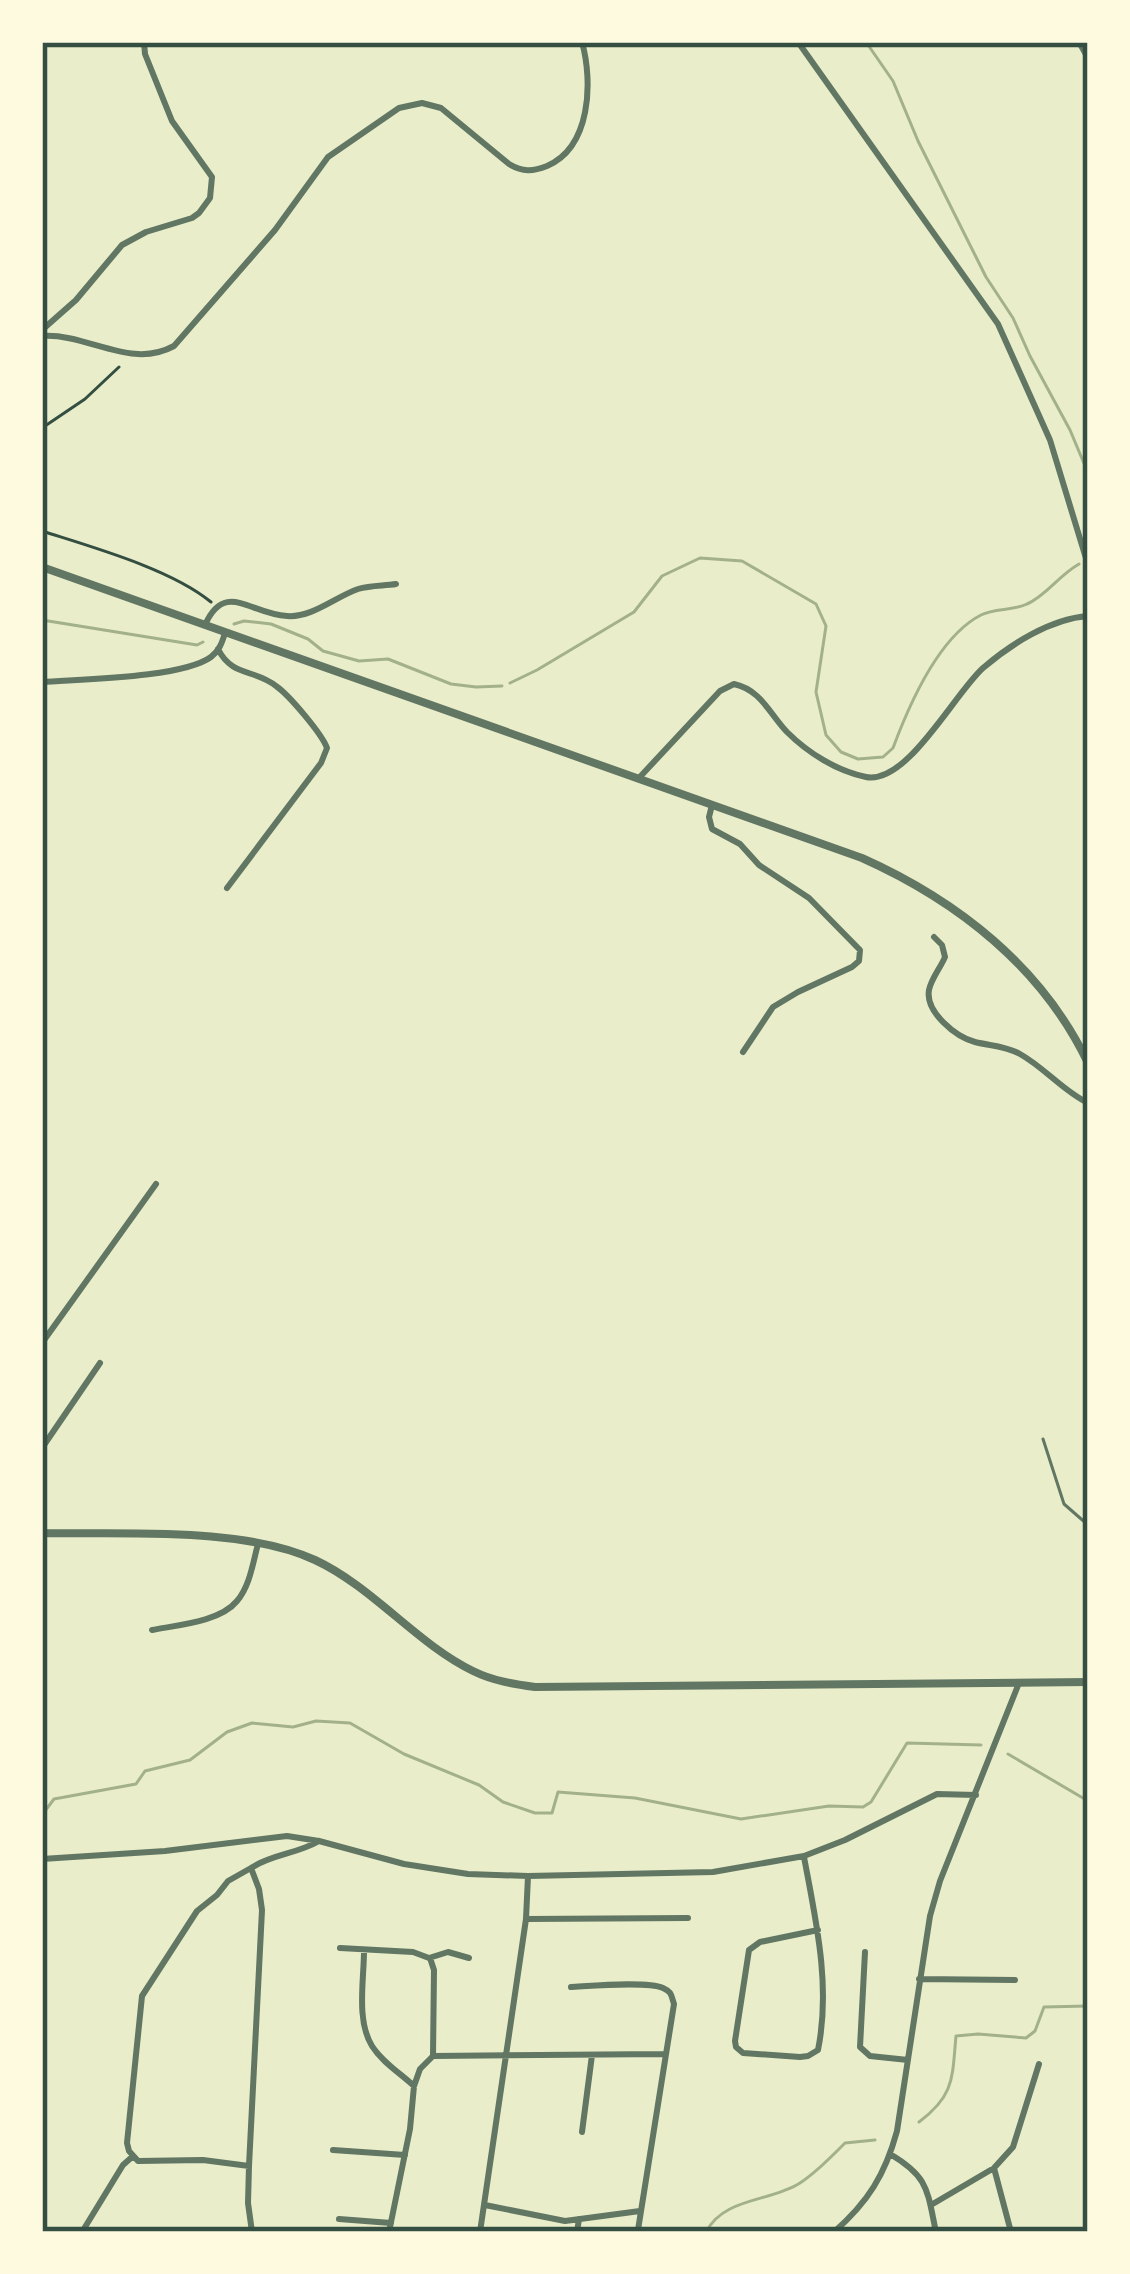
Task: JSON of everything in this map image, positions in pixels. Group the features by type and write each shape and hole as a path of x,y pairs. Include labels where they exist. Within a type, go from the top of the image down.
{"street":[{"path":"42,333 122,245 192,218 210,198 212,177 172,121 144,42"},
{"path":"42,333 74,337 128,354 153,355 174,346 275,230 328,157 399,108 422,104 441,108 520,170 554,163 572,144 582,123 588,72 582,42"},
{"path":"798,42 998,324 1050,440 1088,565"},
{"path":"1079,42 1088,58"},
{"path":"42,567 862,858 933,893 1006,951 1059,1014 1088,1063"},
{"path":"205,625 221,602 295,616 362,588 397,584"},
{"path":"638,778 720,691 734,684 760,697 789,734 826,761 868,777 883,776 909,758 985,667 1040,630 1088,616"},
{"path":"42,682 179,669 199,663 218,649 226,632"},
{"path":"218,649 227,664 276,685 327,748 322,763 227,888"},
{"path":"712,805 712,829 740,844 759,865 809,898 861,956 852,967 773,1007 743,1052"},
{"path":"934,937 946,957 929,987 934,1011 965,1038 1014,1051 1088,1103"},
{"path":"42,1343 156,1184"},
{"path":"42,1448 100,1363"},
{"path":"42,1533 172,1536 258,1542 290,1550 334,1570 454,1660 508,1683 558,1687 1088,1682"},
{"path":"152,1630 215,1614 236,1603 258,1542"},
{"path":"834,2232 864,2204 890,2154 930,1916 1019,1683"},
{"path":"42,1858 165,1851 272,1836 319,1841 441,1871 528,1876 713,1871 804,1856 937,1794 976,1796"},
{"path":"249,2166 203,2160 150,2162 132,2157 127,2143 142,1996 196,1911 228,1881 269,1858 319,1841"},
{"path":"804,1856 818,1930 823,1963 818,2050 800,2057 743,2054 735,2041 749,1950 760,1942 818,1930"},
{"path":"251,1868 262,1910 249,2166 253,2232"},
{"path":"480,2232 526,1919 528,1876"},
{"path":"526,1919 688,1918"},
{"path":"340,1948 413,1952 429,1958 448,1952 470,1958"},
{"path":"364,1951 366,2034 380,2055 414,2086"},
{"path":"865,1952 860,2048 870,2056 908,2060"},
{"path":"429,1958 434,1970 433,2056"},
{"path":"919,1979 1015,1980"},
{"path":"571,1987 664,1988 674,2004 638,2230"},
{"path":"339,2219 390,2227 414,2086 420,2069 433,2056 665,2054"},
{"path":"582,2132 592,2055"},
{"path":"931,2205 994,2168 1013,2147 1039,2064"},
{"path":"333,2150 405,2155"},
{"path":"890,2154 917,2171 937,2232"},
{"path":"82,2232 132,2157"},
{"path":"994,2168 1011,2232"},
{"path":"485,2205 554,2220 640,2211"},
{"path":"577,2232 579,2219"}],"lane":[{"path":"1043,1439 1064,1504 1088,1525"}],"path":[{"path":"42,428 85,399 119,367"},
{"path":"42,531 156,572 196,590 215,606"}],"waterway":[{"path":"866,42 893,81 918,141 986,277 1013,318 1088,473"},
{"path":"510,683 634,612 662,576 700,558 742,561 816,604 826,626 816,692 826,735 841,752 858,759 883,757 893,748 917,693 951,639 981,615 1034,600 1079,564"},
{"path":"42,620 197,645 203,642"},
{"path":"234,624 271,624 308,639 323,651 359,661 388,659 451,684 502,686"},
{"path":"42,1815 54,1799 136,1784 145,1771 190,1760 227,1732 252,1723 293,1727 316,1721 350,1723 404,1754 535,1813 552,1813 558,1792 635,1798 741,1819 829,1806 863,1807 871,1802 907,1743 981,1745"},
{"path":"1008,1754 1088,1801"},
{"path":"919,2122 945,2094 956,2036 1026,2038 1035,2031 1044,2007 1088,2006"},
{"path":"706,2232 724,2212 800,2183 845,2143 875,2140"}]}
